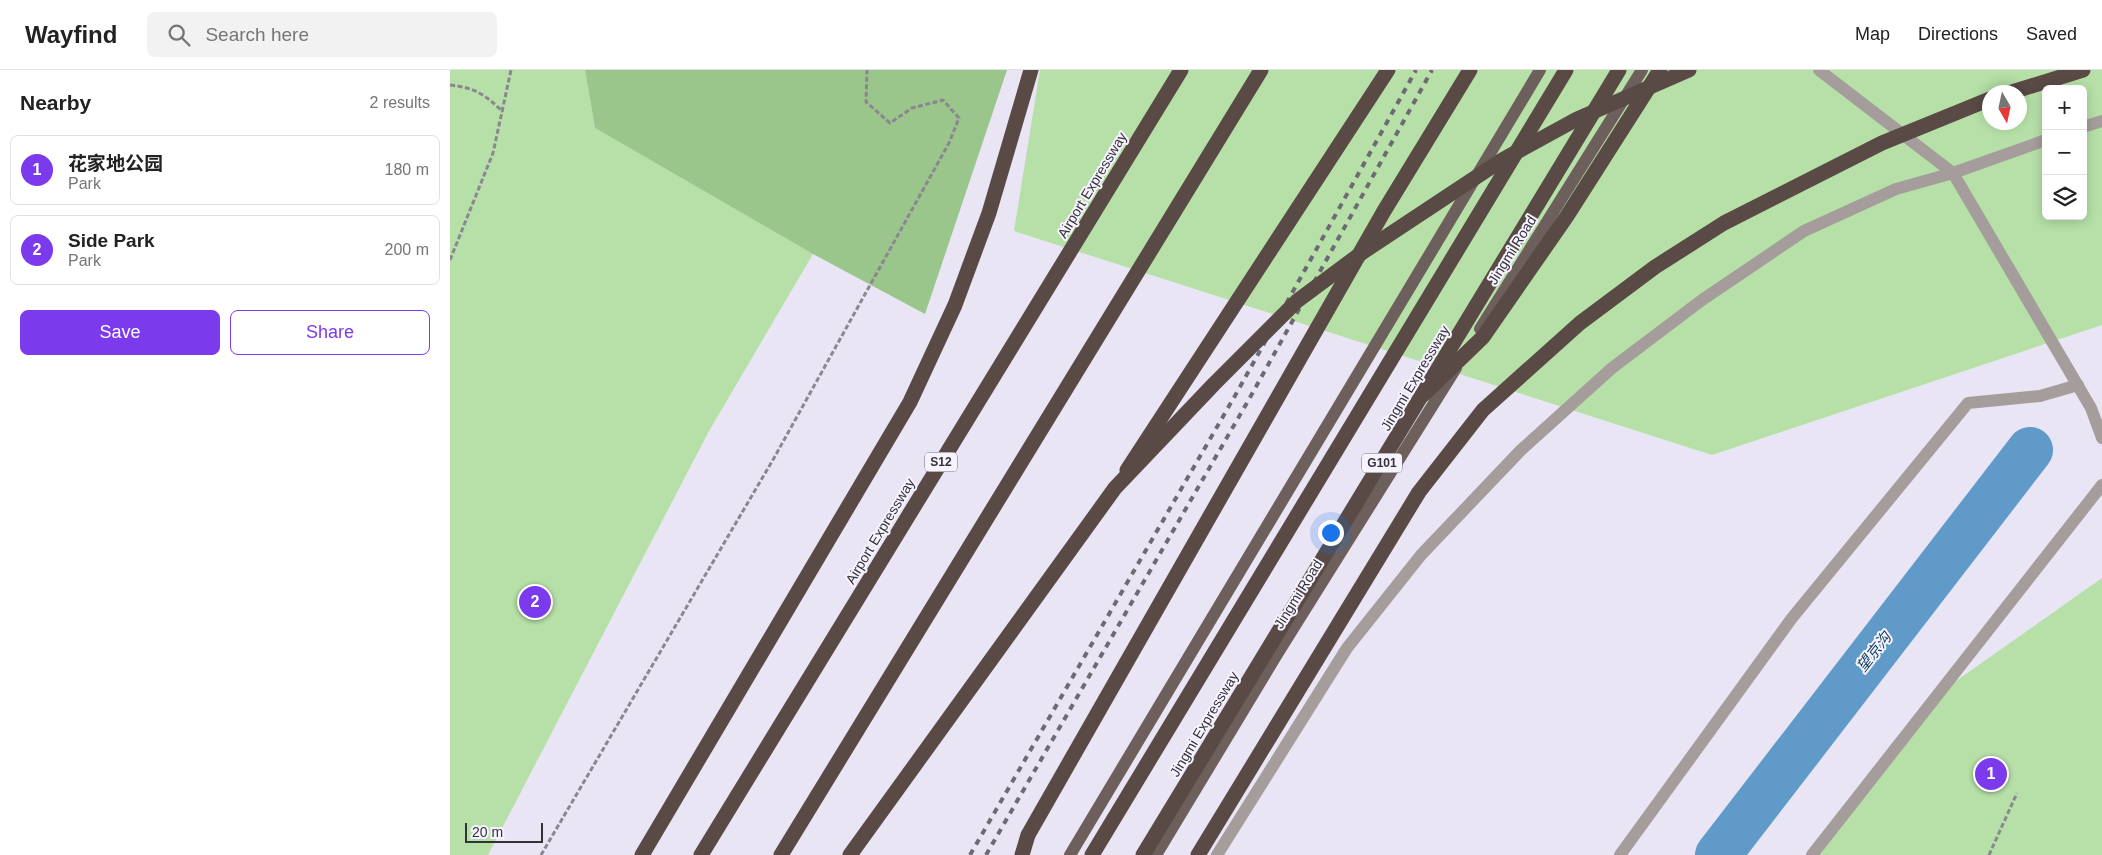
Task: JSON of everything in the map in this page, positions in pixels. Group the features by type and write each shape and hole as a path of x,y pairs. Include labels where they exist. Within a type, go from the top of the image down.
{"highway":[{"path":"642,855 910,402 966,278 989,213 1031,70"},
{"name":"Airport Expressway","path":"701,855 1182,70"},
{"path":"781,855 1261,70"},
{"path":"850,855 1115,488 1388,70"},
{"path":"1016,855 1384,211 1470,70"},
{"name":"Jingmi Expressway","path":"1092,855 1566,70"},
{"name":"Jingmi Expressway","path":"1143,855 1619,70"},
{"path":"1423,395 1483,337 1567,216 1660,70"},
{"path":"1115,488 1214,384 1297,301 1363,252 1502,160 1577,120 1689,70"},
{"path":"2027,87 2083,70"},
{"path":"1198,855 1419,492 1483,410 1580,323 1655,267 1724,223 1882,143 1982,103"},
{"path":"1022,855 1028,836"}],"main road":[{"path":"1070,855 1540,70"},
{"name":"Jingmi Road","path":"1156,855 1276,656 1642,70"}],"street":[{"path":"1819,70 1953,173 2091,408 2102,438"},
{"path":"2087,126 2102,121"},
{"path":"1217,855 1347,648 1421,555 1521,450 1612,368 1702,300 1804,231 1896,189 1953,173 2042,141"},
{"path":"1620,855 1792,618 1968,403 2040,396 2078,386"},
{"path":"1812,855 2102,485"}],"path":[{"path":"450,260 493,153 512,70"},
{"path":"541,855 774,458 949,143 960,118 943,100 912,108 890,123 866,102 867,70"},
{"path":"450,85 470,88 489,98 503,113"},
{"path":"1989,855 2017,793"}],"green space":[{"path":"450,70 585,70 595,128 813,254 709,431 488,855 450,855"},
{"path":"585,70 1007,70 925,314 813,254 595,128"},
{"path":"1040,70 2102,70 2102,325 1712,455 1014,231"},
{"path":"2102,578 2102,855 1820,855 1939,693"}],"waterway":[{"name":"望京沟","path":"1718,855 2030,450"}],"railway":[{"path":"970,855 1236,394 1416,70"},
{"path":"986,855 1248,401 1432,70"}],"place":[{"name":"Side Park","path":"535,602"},
{"name":"花家地公园","path":"1991,774"}]}
